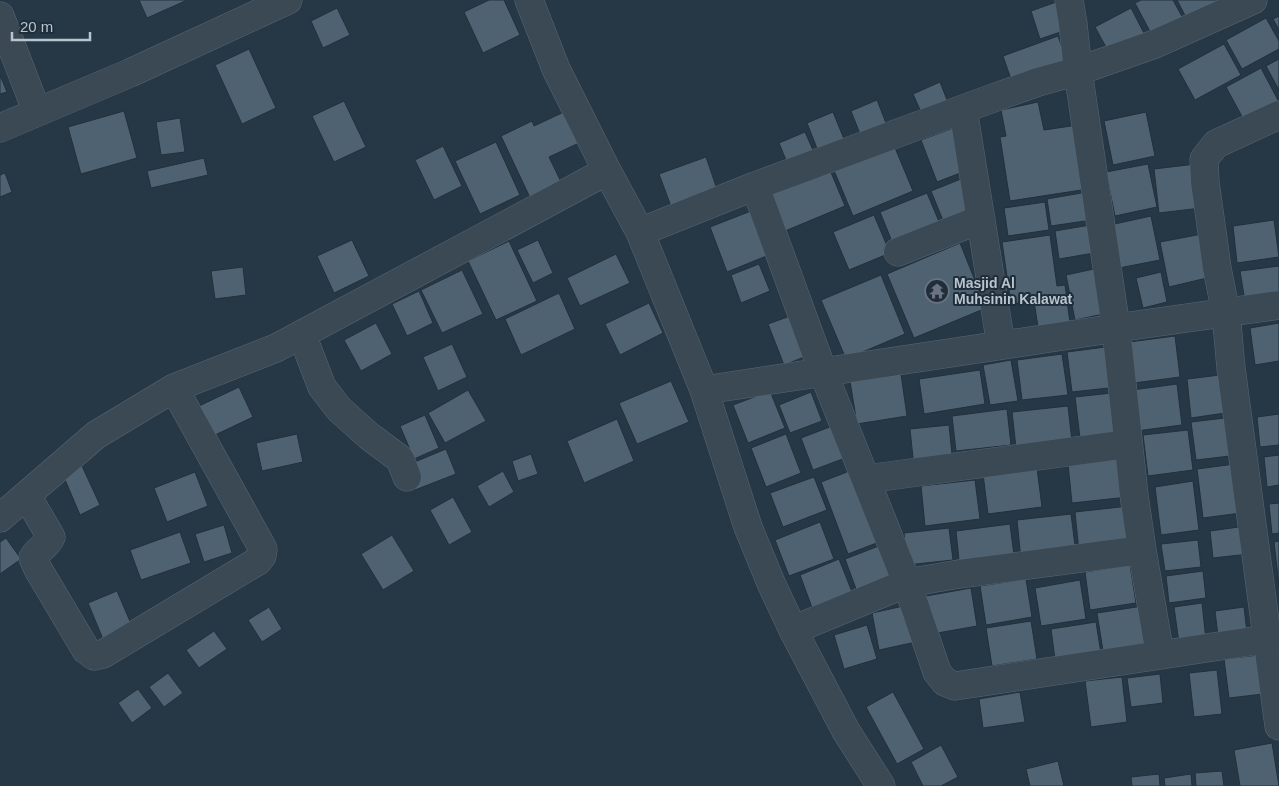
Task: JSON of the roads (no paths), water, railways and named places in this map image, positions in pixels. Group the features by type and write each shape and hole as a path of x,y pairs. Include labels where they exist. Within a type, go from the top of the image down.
{"street":[{"path":"0,128 130,73 288,0"},
{"path":"529,0 556,70 640,232 704,390 748,527 770,583 846,732 881,786"},
{"path":"1068,0 1116,328 1128,444 1142,550 1160,655"},
{"path":"640,232 755,186 963,109 1038,82 1078,71 1155,44 1253,0"},
{"path":"0,16 37,112"},
{"path":"963,109 1001,345"},
{"path":"1279,115 1216,144 1204,159 1205,182 1217,268 1226,313 1231,368 1273,638 1279,726"},
{"path":"0,518 96,435 174,388 276,348 302,335 607,171"},
{"path":"755,186 823,372 907,583 937,672 945,682 954,686 1273,638"},
{"path":"898,252 981,219"},
{"path":"704,390 1279,305"},
{"path":"302,335 322,387 339,409 369,436 400,459 407,477"},
{"path":"26,496 51,537 50,541 33,558 86,650 94,656 103,654 258,561 262,556 263,549 174,388"},
{"path":"866,479 1128,444"},
{"path":"793,630 907,583 959,574 1142,550"}],"place":[{"name":"Masjid Al Muhsinin Kalawat","path":"937,291"}]}
